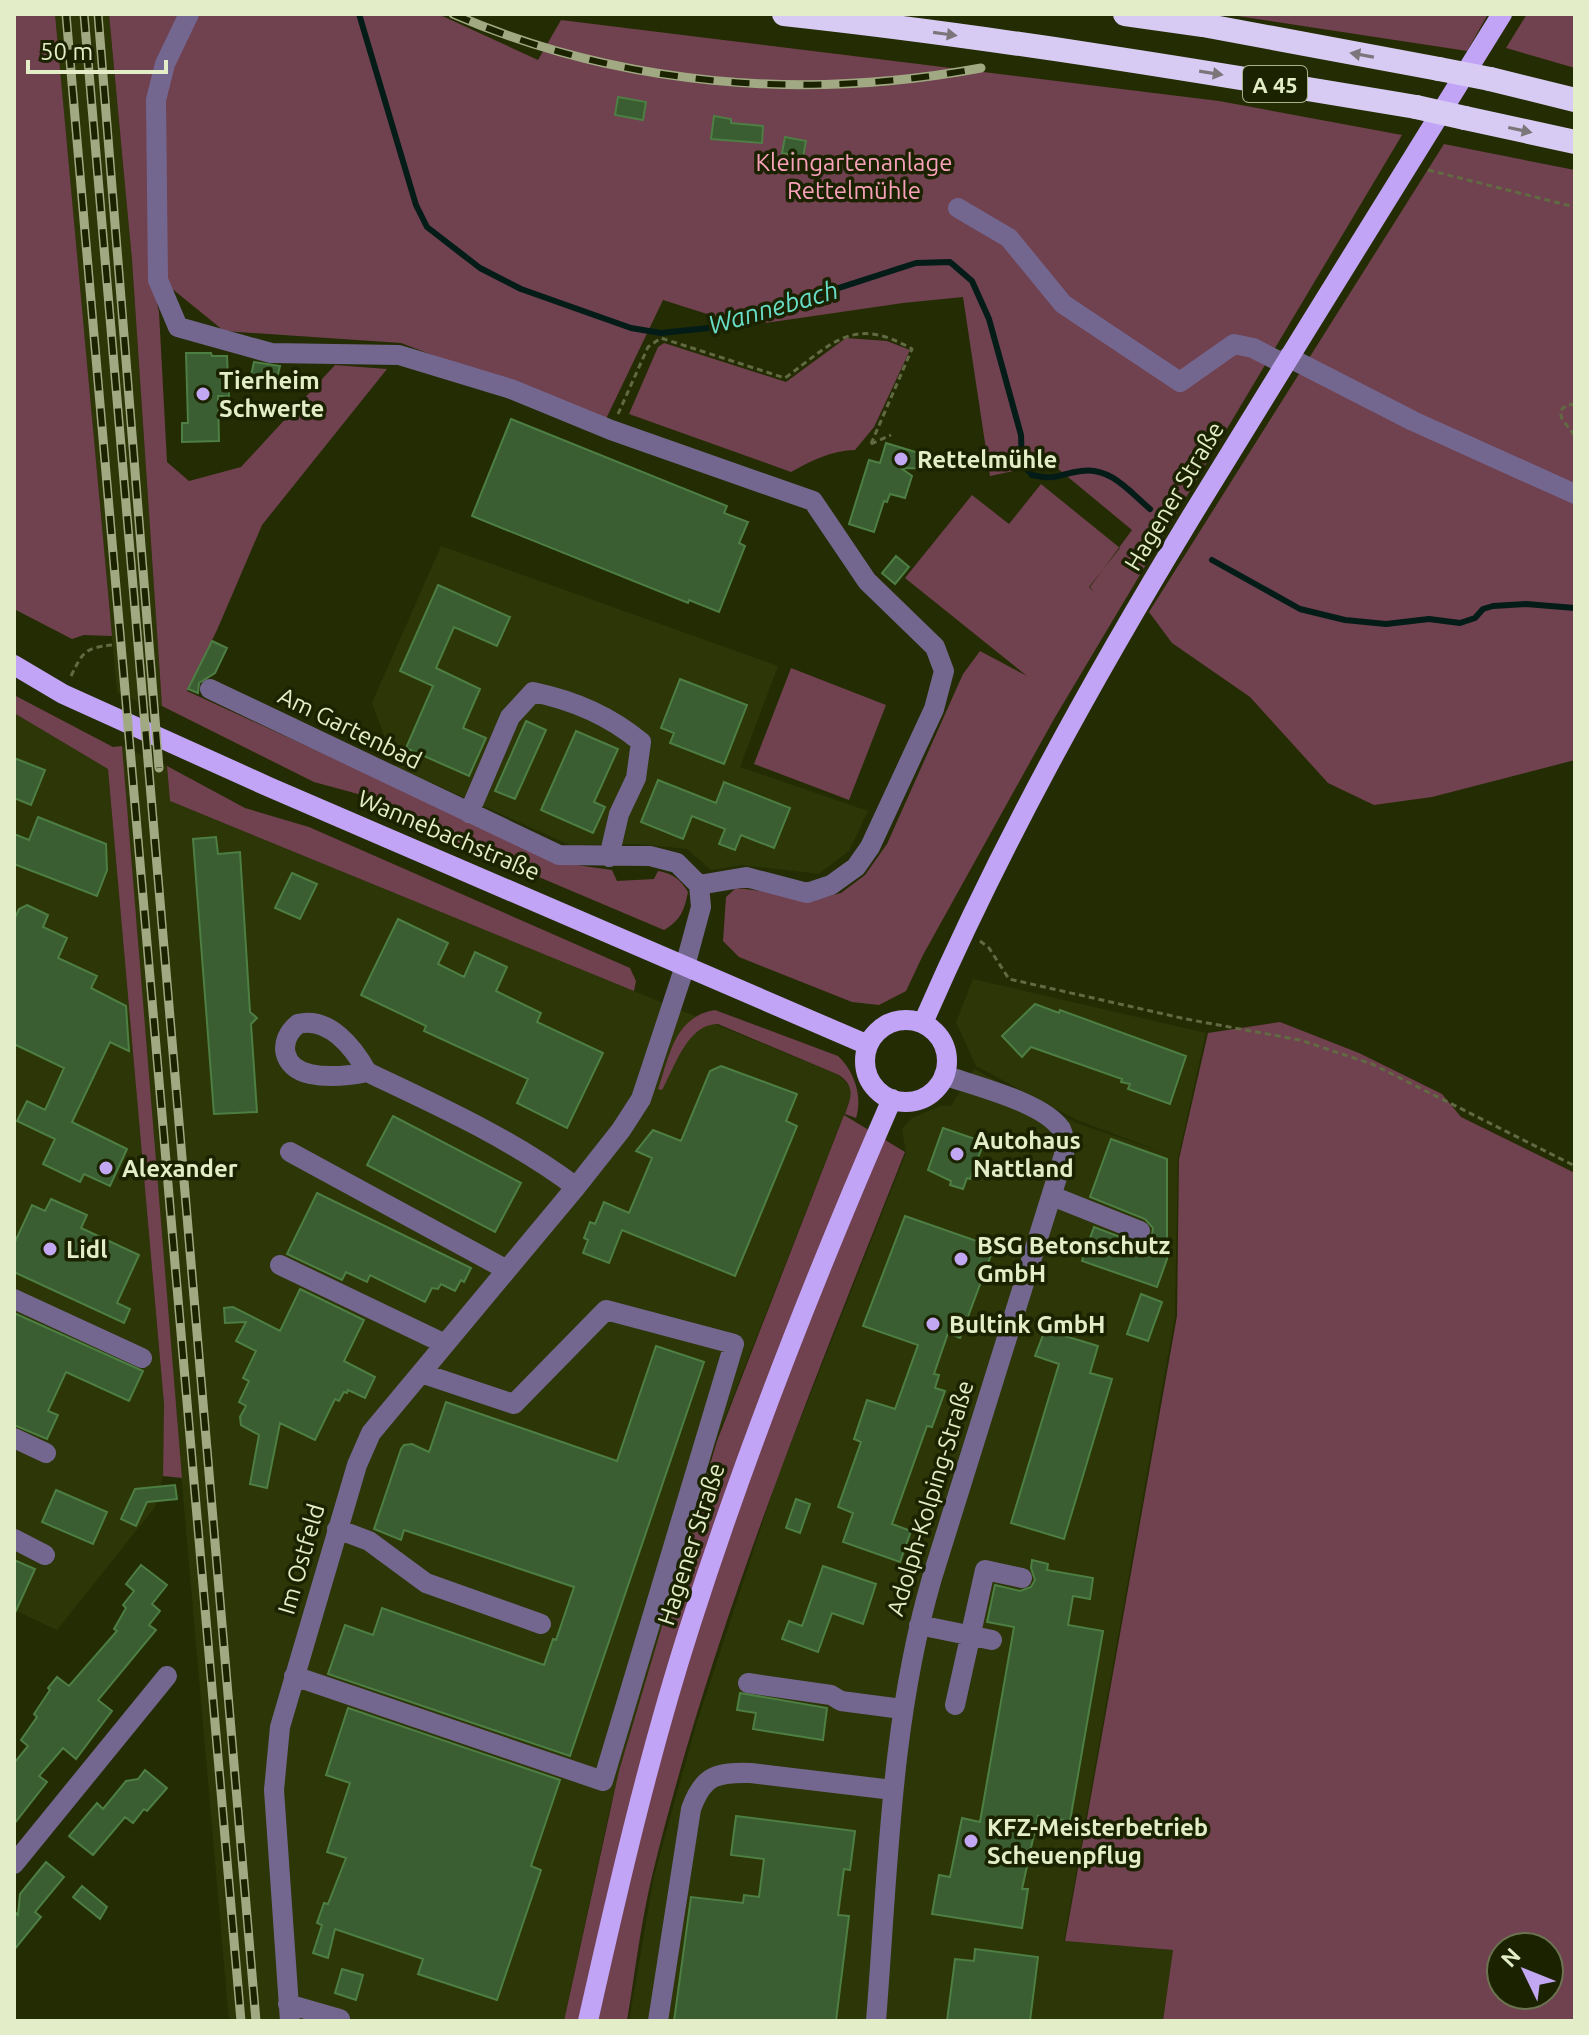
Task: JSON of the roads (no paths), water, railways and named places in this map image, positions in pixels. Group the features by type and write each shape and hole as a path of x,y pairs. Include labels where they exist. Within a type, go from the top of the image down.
{"highway":[{"name":"A 45","path":"784,14 879,24 1134,60 1416,107 1575,142"},
{"name":"A 45","path":"1125,14 1203,25 1439,69 1575,100"}],"main road":[{"name":"Hagener Straße","path":"923,1023 1023,810 1058,745 1286,360 1502,14"},
{"name":"Wannebachstraße","path":"14,665 63,694 269,787 868,1045"},
{"path":"909,1020 923,1023 941,1039 946,1050 947,1063 938,1086 917,1100 892,1099 880,1093 866,1071 868,1045 879,1030 894,1022 909,1020"},
{"name":"Hagener Straße","path":"588,2021 645,1783 690,1626 744,1465 796,1325 892,1099"}],"street":[{"path":"189,14 165,64 156,100 158,280 178,327 271,353 399,355 511,389 611,430 813,501 867,581 935,647 944,671 934,709 870,847 856,867 831,885 807,893 746,877 699,885 701,907 685,966"},
{"path":"958,208 1009,238 1063,304 1180,382 1234,344 1253,348 1286,360 1575,494"},
{"name":"Am Gartenbad","path":"210,689 559,855 650,856 677,863 699,885"},
{"path":"469,813 510,717 533,692 561,697 620,725 641,742 636,778 619,814 609,857"},
{"name":"Im Ostfeld","path":"289,2013 274,1780 280,1727 364,1446 371,1433 576,1187 639,1104 685,966"},
{"path":"367,1072 508,1141 576,1187"},
{"name":"Adolph-Kolping-Straße","path":"876,2021 893,1790 902,1709 919,1625 1064,1155 1060,1128 1026,1105 944,1075"},
{"path":"290,1152 507,1270"},
{"path":"1052,1196 1140,1231"},
{"path":"280,1265 445,1344"},
{"path":"14,1299 142,1358"},
{"path":"294,1676 603,1781 734,1344 606,1310 514,1404 421,1373"},
{"path":"14,1438 46,1453"},
{"path":"337,1529 369,1541 426,1583 541,1624"},
{"path":"14,1539 45,1555"},
{"path":"955,1705 985,1570 1022,1578"},
{"path":"919,1625 992,1640"},
{"path":"14,1864 167,1676"},
{"path":"748,1683 902,1709"},
{"path":"658,2021 691,1809 696,1794 709,1779 731,1773 751,1773 893,1790"},
{"path":"289,2013 340,2019"}],"waterway":[{"name":"Wannebach","path":"359,14 416,205 427,227 480,268 521,289 631,328 661,333 718,327 916,263 950,262 972,281 989,319 1021,435 1022,463 1032,475 1041,477 1091,470 1101,472 1119,482 1150,509"},
{"name":"Wannebach","path":"1212,560 1300,609 1345,620 1386,624 1429,619 1460,623 1475,618 1483,609 1493,606 1526,604 1575,608"}],"railway":[{"path":"66,14 241,2021"},
{"path":"84,14 256,2021"},
{"path":"98,14 159,768"},
{"path":"453,14 516,38 581,57 646,71 713,80 847,84 981,68"}],"place":[{"name":"Tierheim Schwerte","path":"203,394"},
{"name":"Rettelmühle","path":"901,459"},
{"name":"Autohaus Nattland","path":"957,1154"},
{"name":"Alexander","path":"106,1168"},
{"name":"Lidl","path":"50,1249"},
{"name":"BSG Betonschutz GmbH","path":"961,1259"},
{"name":"Bultink GmbH","path":"933,1324"},
{"name":"KFZ-Meisterbetrieb Scheuenpflug","path":"971,1841"}],"park label":[{"name":"Kleingartenanlage Rettelmühle","path":"854,176"}]}
